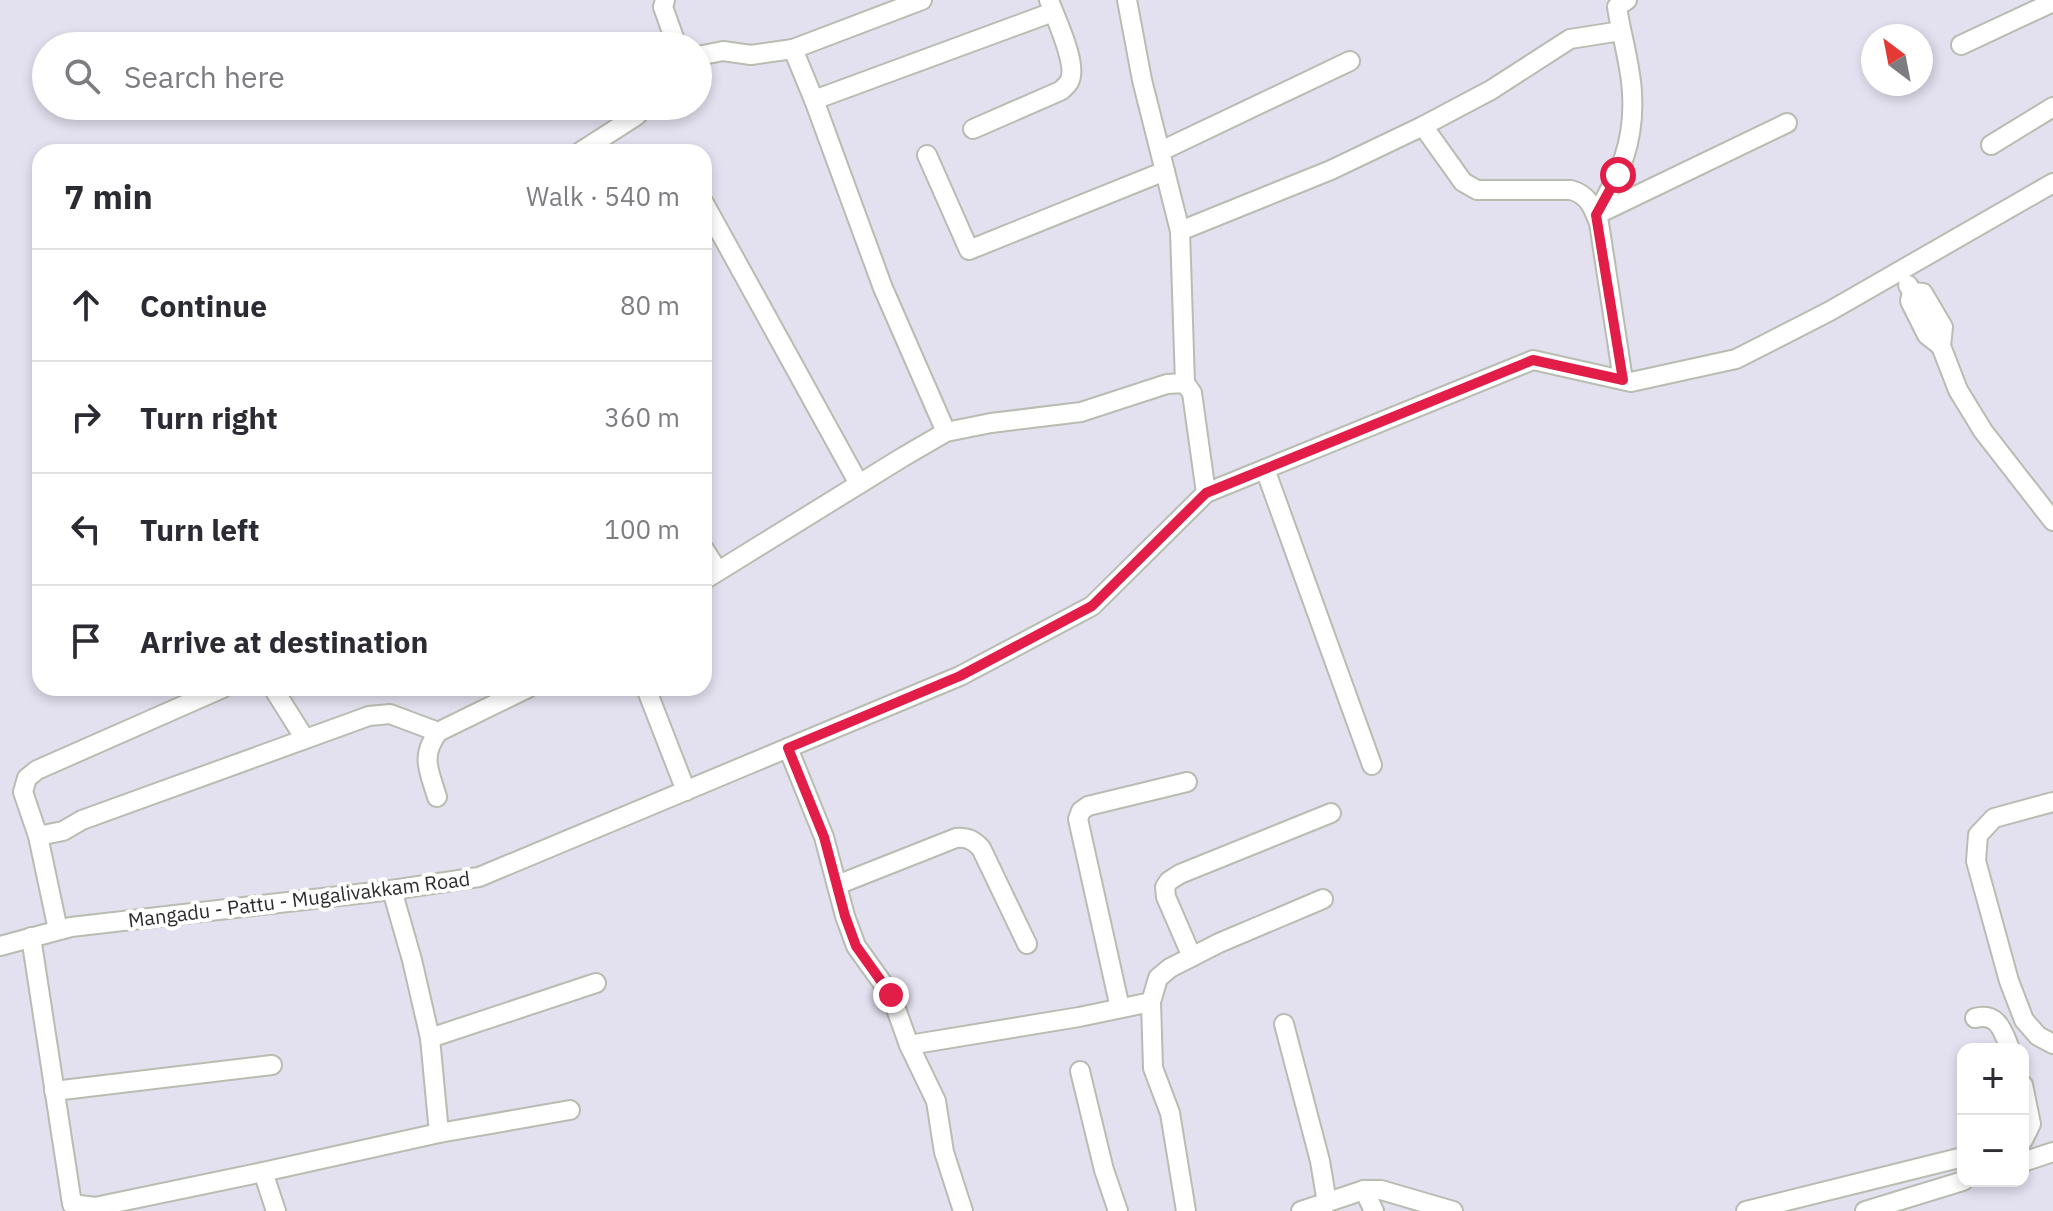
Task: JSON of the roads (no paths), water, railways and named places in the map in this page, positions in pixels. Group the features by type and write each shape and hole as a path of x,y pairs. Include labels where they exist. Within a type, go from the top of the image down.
{"street":[{"path":"665,0 663,7 672,32"},
{"path":"712,53 723,51 751,55 793,49 922,0"},
{"path":"1127,0 1142,80 1180,231 1185,383 1192,393 1206,493"},
{"path":"1596,215 1618,175 1629,142 1632,91 1617,7 1627,0"},
{"path":"1961,45 2053,2"},
{"path":"814,100 1051,6 1069,53 1072,72 1069,83 1060,91 973,129"},
{"path":"1180,231 1331,170 1423,126 1491,90 1570,39 1621,31"},
{"path":"793,49 883,288 946,432"},
{"path":"1161,151 1350,61"},
{"path":"1991,145 2053,107"},
{"path":"592,144 630,120"},
{"path":"1596,215 1787,123"},
{"path":"1423,126 1463,182 1477,190 1571,190 1580,192 1593,205 1623,380"},
{"path":"927,155 969,250 1165,171"},
{"name":"Mangadu - Pattu - Mugalivakkam Road","path":"0,946 71,927 479,877 960,676 1092,606 1206,493 1533,360 1631,382 1736,359 1830,311 2053,183"},
{"path":"712,218 859,484"},
{"path":"1900,271 1912,292 1910,301 1927,335 1941,346 1958,390 1983,431 2053,521"},
{"path":"712,575 946,432 1081,412 1167,384 1185,383"},
{"path":"1265,469 1372,765"},
{"path":"58,930 38,836 23,792 27,778 37,770 205,696"},
{"path":"278,696 305,739"},
{"path":"437,797 426,755 438,732 512,696"},
{"path":"649,696 686,791"},
{"path":"38,836 63,831 82,820 369,716 390,714 438,732"},
{"path":"788,748 824,837 856,946 891,995 909,1045 936,1101 944,1152 963,1211"},
{"path":"1120,1008 1078,819 1081,811 1088,806 1187,782"},
{"path":"2053,802 1994,818 1978,835 1976,861 2009,981 2024,1020 2038,1036 2053,1044"},
{"path":"1192,957 1166,897 1165,887 1169,881 1331,813"},
{"path":"837,885 956,838 966,837 981,848 1027,944"},
{"path":"392,890 430,1038 439,1133"},
{"path":"1186,1211 1170,1113 1153,1068 1151,1002 1158,978 1170,968 1258,925 1323,899"},
{"path":"31,937 68,1208 95,1207 439,1133 570,1110"},
{"path":"430,1038 596,983"},
{"path":"909,1045 1151,1002"},
{"path":"1975,1018 1984,1016 2001,1025 2008,1043"},
{"path":"1284,1024 1320,1161 1327,1203"},
{"path":"54,1091 272,1065"},
{"path":"1080,1071 1104,1170 1118,1211"},
{"path":"2029,1160 2053,1152"},
{"path":"1746,1211 1957,1158"},
{"path":"263,1172 276,1211"},
{"path":"1865,1211 1957,1183"},
{"path":"1364,1190 1374,1211"},
{"path":"1301,1211 1364,1190 1381,1190 1453,1211"}]}
